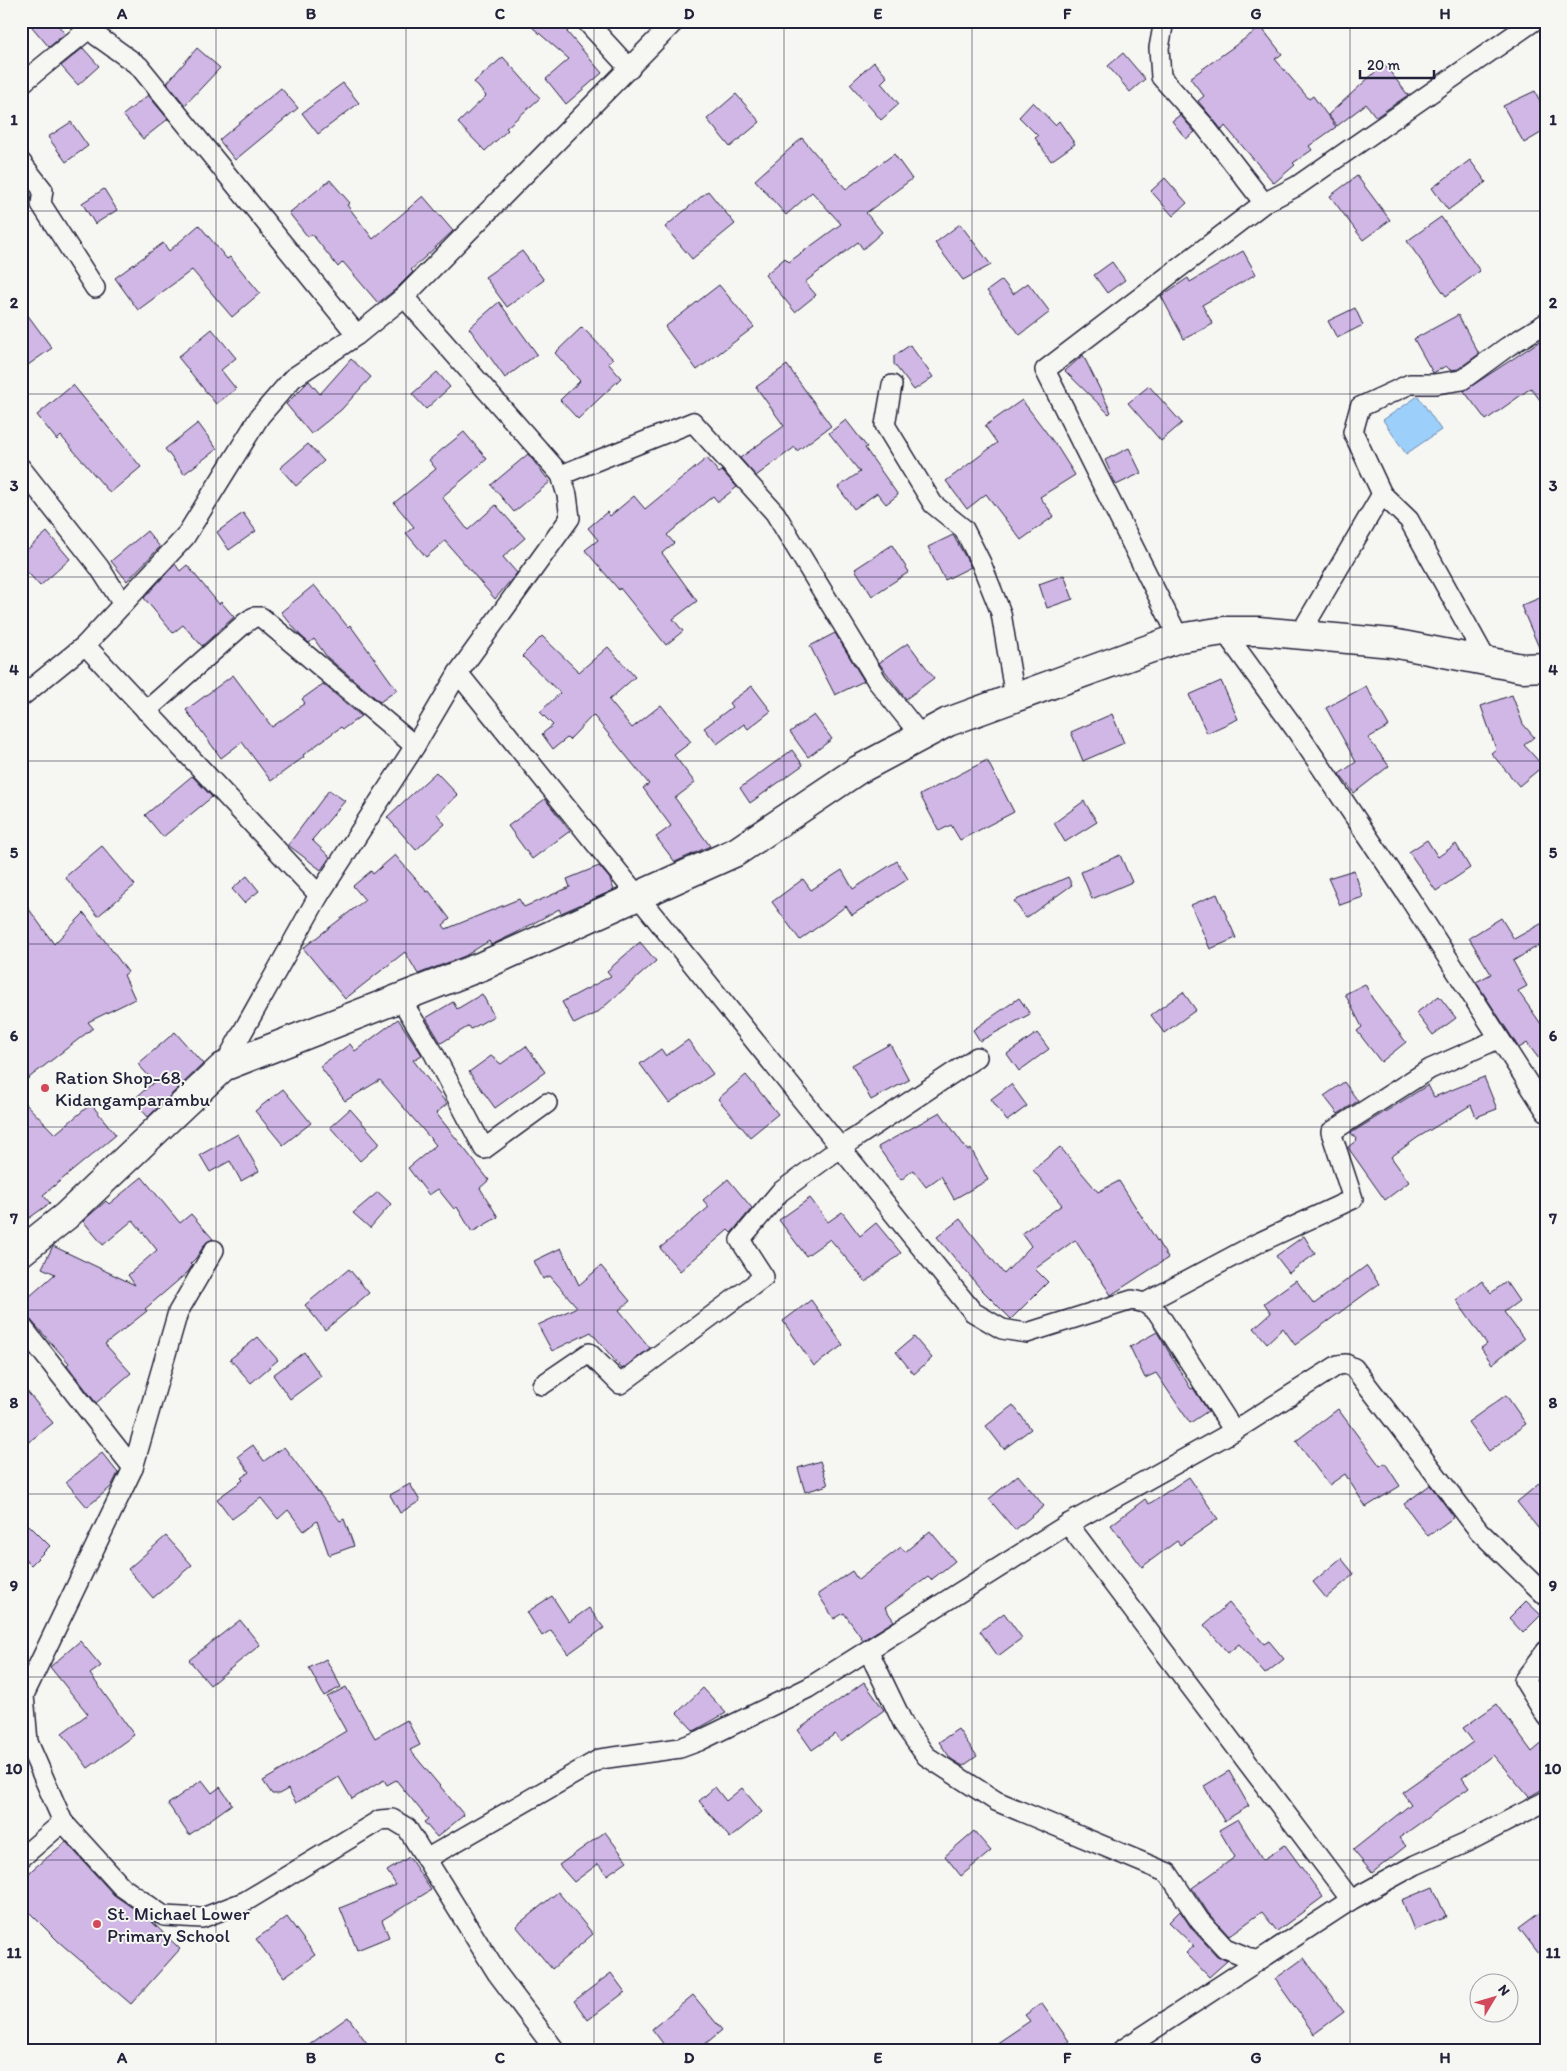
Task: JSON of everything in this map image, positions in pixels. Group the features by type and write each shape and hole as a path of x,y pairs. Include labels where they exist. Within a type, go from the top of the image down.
{"main road":[{"path":"21,1252 66,1216 224,1067 482,966 736,852 858,770 948,722 1179,638 1224,630 1300,634 1392,643 1522,668 1546,667"}],"street":[{"path":"586,21 630,69"},
{"path":"21,697 85,645 185,537 260,416 293,378 357,335 404,297 630,69 675,21"},
{"path":"1164,21 1159,48 1161,77 1203,124 1264,204"},
{"path":"1179,638 1045,370 1264,204 1297,186 1534,21"},
{"path":"21,84 86,25 139,66 357,335"},
{"path":"21,162 43,190 41,204 95,288"},
{"path":"224,1067 320,895 415,746 458,673 570,518 567,495 561,475 404,297"},
{"path":"1487,661 1409,520 1382,494 1352,432 1360,407 1410,384 1435,384 1462,380 1507,347 1546,323"},
{"path":"892,385 885,425 933,504 964,529 981,563 1002,613 1015,698"},
{"path":"561,475 693,422 774,513 876,681 921,736"},
{"path":"21,468 99,567 123,604"},
{"path":"1300,634 1382,494"},
{"path":"146,711 245,623 254,617 261,617 415,746"},
{"path":"1224,630 1298,733 1408,896 1498,1040 1546,1111"},
{"path":"85,645 320,895"},
{"path":"458,673 973,1312 1002,1329 1027,1334 1132,1300 1146,1303 1158,1313 1234,1431"},
{"path":"400,998 433,1052 484,1149 547,1103"},
{"path":"1146,1303 1258,1243 1352,1199 1331,1132 1430,1069 1498,1040"},
{"path":"542,1385 590,1353 620,1384 764,1277 740,1240 780,1192 840,1148 976,1057"},
{"path":"214,1250 178,1312 133,1468 24,1695 28,1742 63,1822 122,1887 164,1916 202,1918 246,1901 380,1820 392,1818 407,1828 497,1973 555,2050"},
{"path":"21,1325 133,1468"},
{"path":"426,1859 587,1765 610,1757 680,1748 700,1741 808,1688 1068,1524 1234,1431 1338,1364 1346,1364 1354,1368 1480,1531 1546,1596"},
{"path":"1068,1524 1351,1900"},
{"path":"868,1650 904,1725 926,1756 996,1801 1168,1873 1200,1921 1225,1948 1257,1961"},
{"path":"1546,1651 1524,1680 1546,1716"},
{"path":"1122,2050 1351,1900 1415,1865 1469,1841 1546,1801"},
{"path":"21,1858 63,1822"}],"water":[{"path":"1418,396 1441,430 1406,454 1383,420"}],"building":[{"path":"27,21 55,21 65,34 49,47"},
{"path":"525,21 575,21 567,32 602,73 566,104 546,79 569,59"},
{"path":"1261,27 1282,54 1275,59 1309,99 1313,96 1336,127 1309,146 1312,150 1293,163 1295,165 1274,183 1225,126 1222,130 1198,101 1204,96 1190,78"},
{"path":"83,48 99,66 78,85 61,66"},
{"path":"197,48 220,68 185,105 167,83"},
{"path":"1123,53 1145,79 1130,92 1108,66"},
{"path":"503,57 540,98 506,128 508,130 485,151 458,123 486,96 474,82"},
{"path":"874,62 887,77 881,83 899,104 881,120 850,84"},
{"path":"1384,64 1408,95 1376,117 1366,104 1337,126 1328,115"},
{"path":"343,83 359,103 318,134 302,113"},
{"path":"281,88 298,108 235,160 219,140"},
{"path":"1535,91 1546,114 1546,130 1524,143 1503,106"},
{"path":"736,94 760,122 730,147 707,119"},
{"path":"148,95 168,119 143,139 123,115"},
{"path":"1033,102 1055,125 1059,121 1075,144 1051,161 1035,138 1038,136 1019,117"},
{"path":"1180,115 1195,132 1186,139 1172,121"},
{"path":"71,122 88,146 66,162 48,137"},
{"path":"802,138 846,189 894,154 912,179 866,213 882,232 863,249 858,242 805,282 816,295 795,312 765,275 785,258 789,262 841,224 812,192 786,215 755,180"},
{"path":"1470,160 1486,182 1448,210 1432,188"},
{"path":"1357,176 1390,220 1363,240 1330,196"},
{"path":"1165,178 1187,203 1173,216 1151,191"},
{"path":"330,180 350,203 347,205 373,239 423,196 453,231 411,270 413,272 396,289 378,303 343,262 338,267 312,234 308,237 289,213"},
{"path":"104,189 117,210 95,224 82,203"},
{"path":"708,191 735,224 692,259 665,227"},
{"path":"1441,217 1480,271 1446,296 1407,241"},
{"path":"960,224 991,265 963,280 935,243"},
{"path":"199,225 227,259 230,257 260,293 232,317 192,270 138,310 115,278 163,243 169,251"},
{"path":"522,251 544,280 507,307 485,277"},
{"path":"1243,251 1256,274 1202,305 1213,324 1184,339 1161,296 1188,278 1190,282"},
{"path":"1112,262 1125,280 1107,293 1094,275"},
{"path":"1002,280 1013,294 1028,283 1050,312 1020,335 987,291"},
{"path":"719,285 754,327 697,370 665,327"},
{"path":"499,302 537,354 505,378 469,328"},
{"path":"21,306 52,348 21,370"},
{"path":"1355,308 1363,325 1337,338 1328,321"},
{"path":"1458,315 1479,354 1458,369 1450,370 1446,366 1433,373 1414,339"},
{"path":"582,327 613,359 608,363 621,378 578,419 560,400 580,381 555,353"},
{"path":"212,329 236,358 221,370 236,389 216,404 178,357"},
{"path":"1546,337 1546,408 1531,388 1486,420 1464,391"},
{"path":"910,345 933,377 914,390 894,364 894,356"},
{"path":"1083,355 1111,412 1109,414 1065,371"},
{"path":"351,359 371,377 341,410 311,434 286,404 309,381 320,394"},
{"path":"787,365 831,426 797,451 795,447 756,476 740,458 784,426 756,387"},
{"path":"437,372 450,387 426,409 412,394"},
{"path":"73,385 141,467 110,493 61,436 57,440 37,415"},
{"path":"1149,386 1182,423 1161,441 1128,403"},
{"path":"1022,400 1058,448 1075,475 1040,497 1054,516 1021,540 986,494 967,509 946,481 997,443 985,426"},
{"path":"846,420 867,447 865,448 898,495 886,504 877,493 854,509 838,487 860,472 829,433"},
{"path":"198,423 217,449 184,474 165,449"},
{"path":"464,432 487,459 442,497 468,530 496,505 525,538 503,557 517,573 495,599 445,541 426,557 406,533 414,527 394,503 436,469 429,460"},
{"path":"308,444 324,461 296,486 280,468"},
{"path":"1129,448 1141,473 1116,485 1105,460"},
{"path":"528,454 550,482 514,512 491,485"},
{"path":"707,458 719,473 722,471 737,487 718,502 713,496 667,535 674,543 662,553 697,601 673,619 683,631 666,645 620,588 619,590 585,550 598,540 588,528 607,512 610,516 634,496 645,509"},
{"path":"243,513 256,531 229,550 217,532"},
{"path":"147,531 160,547 127,581 111,561"},
{"path":"47,532 70,559 40,586 21,565 21,555"},
{"path":"953,535 971,567 945,580 928,547"},
{"path":"892,545 909,572 872,596 855,569"},
{"path":"175,564 180,571 187,565 219,604 221,602 234,617 202,646 183,625 173,633 144,598"},
{"path":"1064,575 1073,599 1047,608 1039,584"},
{"path":"314,585 348,627 350,625 397,690 380,702 327,657 314,639 309,643 300,635 281,612"},
{"path":"1546,595 1546,651 1541,652 1521,606"},
{"path":"835,633 864,681 835,695 810,646"},
{"path":"542,636 579,672 608,647 635,677 609,700 632,728 661,705 691,742 674,755 695,783 675,798 710,846 675,862 656,837 671,826 643,788 649,784 593,715 569,740 567,738 553,749 542,734 553,725 540,712 560,693 522,656"},
{"path":"908,643 934,678 906,699 879,663"},
{"path":"233,675 272,727 305,703 302,699 323,684 361,716 343,729 341,727 271,781 242,742 221,758 186,710"},
{"path":"1221,681 1238,719 1207,733 1189,695"},
{"path":"752,686 771,711 748,729 744,724 717,744 704,728 732,707 729,703"},
{"path":"1366,686 1389,726 1368,738 1389,766 1354,793 1339,774 1356,762 1326,708"},
{"path":"1512,695 1523,724 1534,737 1524,745 1543,766 1519,786 1491,753 1496,749 1481,706"},
{"path":"1112,714 1124,743 1083,761 1071,732"},
{"path":"814,715 832,739 808,757 790,732"},
{"path":"792,750 803,765 750,803 740,788"},
{"path":"987,760 1014,812 960,840 951,825 939,831 920,795"},
{"path":"436,772 458,795 437,814 445,824 416,850 387,817"},
{"path":"192,776 212,797 163,837 145,815"},
{"path":"329,790 345,801 312,840 330,857 321,870 288,845"},
{"path":"545,799 570,831 532,859 508,826"},
{"path":"1084,801 1097,822 1065,842 1054,823"},
{"path":"1427,840 1438,857 1456,844 1470,868 1436,891 1409,852"},
{"path":"102,846 135,885 98,916 65,877"},
{"path":"395,855 427,892 429,891 450,919 443,925 446,929 519,899 524,907 570,887 567,879 599,866 610,879 614,890 561,913 559,909 491,945 489,941 465,956 418,974 405,952 345,999 303,948 365,900 353,886 371,871 373,874"},
{"path":"1120,855 1132,882 1092,899 1081,872"},
{"path":"897,861 908,879 852,915 846,906 800,940 772,902 803,879 811,890 842,870 853,889"},
{"path":"1354,870 1363,897 1340,905 1328,878"},
{"path":"247,876 259,891 244,903 232,889"},
{"path":"1068,877 1072,885 1026,918 1014,901"},
{"path":"1217,894 1236,938 1210,949 1191,905"},
{"path":"21,898 54,944 84,913 128,972 124,975 135,999 88,1022 93,1028 21,1084"},
{"path":"1501,918 1514,939 1546,921 1546,941 1513,961 1527,986 1518,991 1546,1031 1546,1068 1527,1043 1519,1048 1476,982 1491,974 1469,938"},
{"path":"640,942 656,961 598,1012 574,1024 562,1002 611,976 607,971"},
{"path":"1365,984 1372,998 1406,1042 1381,1062 1357,1031 1362,1027 1345,994"},
{"path":"1183,992 1196,1010 1164,1033 1151,1015"},
{"path":"482,994 494,1016 471,1029 469,1026 441,1043 426,1018 453,1002 457,1009"},
{"path":"1439,996 1456,1018 1433,1035 1416,1013"},
{"path":"1019,998 1030,1014 980,1041 973,1030"},
{"path":"398,1019 422,1055 413,1060 447,1104 436,1113 489,1180 480,1188 498,1217 472,1232 457,1207 454,1209 438,1189 429,1195 408,1168 436,1145 380,1080 345,1101 320,1066 350,1044 355,1051"},
{"path":"175,1032 203,1064 148,1117 133,1100 154,1082 138,1064"},
{"path":"1037,1033 1049,1049 1019,1071 1007,1054"},
{"path":"688,1040 713,1074 669,1103 640,1064 661,1049 666,1056"},
{"path":"890,1044 909,1080 871,1100 852,1065"},
{"path":"526,1046 545,1072 495,1108 469,1072 491,1056 501,1064"},
{"path":"746,1075 778,1114 750,1137 718,1099"},
{"path":"1484,1077 1497,1109 1476,1117 1471,1105 1417,1138 1391,1157 1409,1182 1385,1200 1349,1149 1348,1147 1357,1140 1351,1133 1428,1085 1434,1097"},
{"path":"1344,1082 1358,1101 1338,1114 1324,1096"},
{"path":"1011,1084 1027,1106 1007,1121 991,1099"},
{"path":"283,1089 311,1123 283,1145 255,1111"},
{"path":"21,1099 55,1134 91,1104 116,1135 43,1195 50,1203 21,1224"},
{"path":"350,1109 380,1143 360,1161 330,1127"},
{"path":"940,1112 968,1151 971,1149 988,1180 954,1199 941,1176 926,1187 913,1170 901,1180 878,1147"},
{"path":"238,1134 259,1171 241,1181 230,1161 210,1172 200,1155"},
{"path":"1060,1147 1098,1192 1119,1181 1168,1258 1111,1295 1075,1240 1035,1269 1048,1282 1011,1319 979,1287 937,1237 960,1219 1004,1274 1031,1246 1022,1233 1062,1205 1033,1170"},
{"path":"142,1177 180,1223 191,1214 213,1239 205,1244 190,1264 192,1266 188,1272 145,1309 147,1311 105,1344 131,1373 96,1403 67,1365 69,1363 21,1309 21,1304 55,1274 42,1268 53,1246 135,1285 128,1275 157,1250 133,1220 103,1245 83,1221 106,1201 109,1204"},
{"path":"728,1179 752,1208 731,1233 728,1230 680,1271 660,1248 709,1207 703,1200"},
{"path":"378,1192 391,1204 370,1228 353,1213"},
{"path":"810,1198 828,1222 842,1212 860,1236 876,1223 901,1253 866,1282 830,1239 806,1256 779,1220"},
{"path":"1304,1236 1315,1254 1289,1273 1276,1256"},
{"path":"561,1248 579,1285 601,1266 630,1301 619,1310 650,1348 622,1369 591,1332 552,1351 538,1325 577,1307 550,1276 543,1279 534,1261"},
{"path":"1366,1266 1379,1284 1295,1345 1283,1328 1267,1343 1254,1328 1271,1313 1264,1303 1296,1280 1314,1304"},
{"path":"349,1269 369,1293 325,1330 305,1305"},
{"path":"1482,1281 1491,1293 1506,1282 1519,1301 1504,1312 1524,1339 1492,1364 1481,1348 1487,1344 1456,1300"},
{"path":"811,1300 843,1345 814,1366 783,1321"},
{"path":"1157,1332 1191,1389 1193,1388 1208,1411 1190,1423 1156,1373 1145,1378 1130,1347"},
{"path":"258,1337 278,1360 251,1383 230,1359"},
{"path":"914,1337 932,1358 914,1374 896,1352"},
{"path":"304,1352 321,1376 290,1399 273,1375"},
{"path":"21,1384 53,1423 21,1448"},
{"path":"1506,1395 1526,1424 1489,1451 1468,1422"},
{"path":"1013,1405 1031,1429 1004,1449 986,1426"},
{"path":"1338,1409 1380,1466 1385,1463 1400,1486 1366,1507 1345,1474 1329,1485 1296,1441"},
{"path":"253,1445 264,1461 284,1447 340,1521 344,1519 354,1546 329,1555 317,1521 304,1531 288,1510 278,1519 261,1498 232,1519 217,1499 243,1480 241,1478 249,1472 238,1456"},
{"path":"102,1453 118,1473 111,1487 87,1507 66,1482"},
{"path":"820,1461 828,1485 805,1492 798,1468"},
{"path":"1018,1475 1044,1506 1015,1530 989,1499"},
{"path":"1189,1477 1218,1519 1180,1545 1177,1541 1142,1567 1111,1525 1145,1499 1149,1504"},
{"path":"1546,1478 1546,1538 1517,1502"},
{"path":"410,1484 420,1501 400,1513 390,1495"},
{"path":"1430,1485 1454,1517 1428,1536 1404,1504"},
{"path":"21,1517 50,1546 31,1565 21,1556"},
{"path":"930,1531 955,1561 931,1580 928,1577 885,1608 894,1621 863,1640 844,1613 834,1619 818,1594 852,1571 858,1580 901,1547 905,1552"},
{"path":"166,1536 192,1565 153,1598 128,1569"},
{"path":"1341,1558 1354,1574 1326,1598 1313,1582"},
{"path":"552,1596 569,1622 589,1608 604,1628 568,1654 551,1630 542,1636 527,1612"},
{"path":"1526,1601 1541,1615 1523,1633 1509,1618"},
{"path":"1229,1603 1264,1644 1269,1641 1284,1659 1265,1674 1239,1644 1228,1653 1204,1625"},
{"path":"1004,1613 1022,1638 998,1656 980,1631"},
{"path":"240,1620 260,1645 210,1685 189,1660"},
{"path":"80,1641 101,1666 90,1674 134,1735 88,1768 62,1733 88,1714 50,1667"},
{"path":"326,1659 341,1687 324,1696 309,1668"},
{"path":"864,1682 884,1710 841,1742 835,1734 812,1750 798,1730"},
{"path":"346,1687 375,1738 407,1720 420,1745 410,1750 464,1815 437,1837 424,1822 428,1819 396,1780 387,1785 384,1780 352,1799 339,1777 296,1803 288,1789 279,1794 272,1794 263,1781 346,1731 327,1697"},
{"path":"703,1688 726,1713 694,1731 677,1713"},
{"path":"1497,1704 1532,1752 1546,1740 1546,1787 1529,1797 1493,1755 1462,1778 1469,1788 1399,1838 1406,1846 1372,1873 1353,1850 1411,1804 1402,1792 1473,1742 1463,1728"},
{"path":"958,1729 977,1756 963,1766 951,1759 939,1742"},
{"path":"1229,1771 1249,1806 1224,1821 1204,1786"},
{"path":"202,1780 212,1793 220,1787 232,1804 189,1835 168,1804"},
{"path":"715,1787 726,1801 742,1788 762,1812 730,1838 699,1801"},
{"path":"1238,1819 1263,1860 1285,1845 1323,1897 1277,1931 1262,1912 1229,1936 1209,1914 1192,1888 1235,1857 1219,1830"},
{"path":"974,1831 991,1851 961,1876 945,1856"},
{"path":"605,1832 627,1861 607,1875 598,1864 574,1882 559,1865"},
{"name":"St. Michael Lower Primary School","path":"66,1842 114,1895 150,1920 180,1949 131,2004 59,1942 21,1904 21,1882 33,1869"},
{"path":"409,1857 431,1890 382,1920 389,1937 357,1950 340,1908 396,1885 387,1871"},
{"path":"1433,1887 1446,1917 1414,1930 1402,1900"},
{"path":"558,1892 593,1934 552,1969 516,1926"},
{"path":"1546,1908 1546,1963 1519,1928"},
{"path":"1180,1911 1192,1929 1217,1956 1227,1961 1209,1977 1186,1953 1194,1946 1169,1922"},
{"path":"287,1917 315,1955 284,1977 256,1939"},
{"path":"1304,1958 1344,2012 1314,2034 1275,1979"},
{"path":"611,1973 625,1992 588,2020 574,2001"},
{"path":"693,1995 722,2030 698,2050 668,2050 652,2029"},
{"path":"1042,2003 1069,2041 1056,2050 987,2050 1030,2021 1025,2015"},
{"path":"348,2017 372,2050 302,2050"}],"place":[{"name":"Ration Shop-68, Kidangamparambu","path":"45,1088"},
{"name":"St. Michael Lower Primary School","path":"97,1924"}]}
